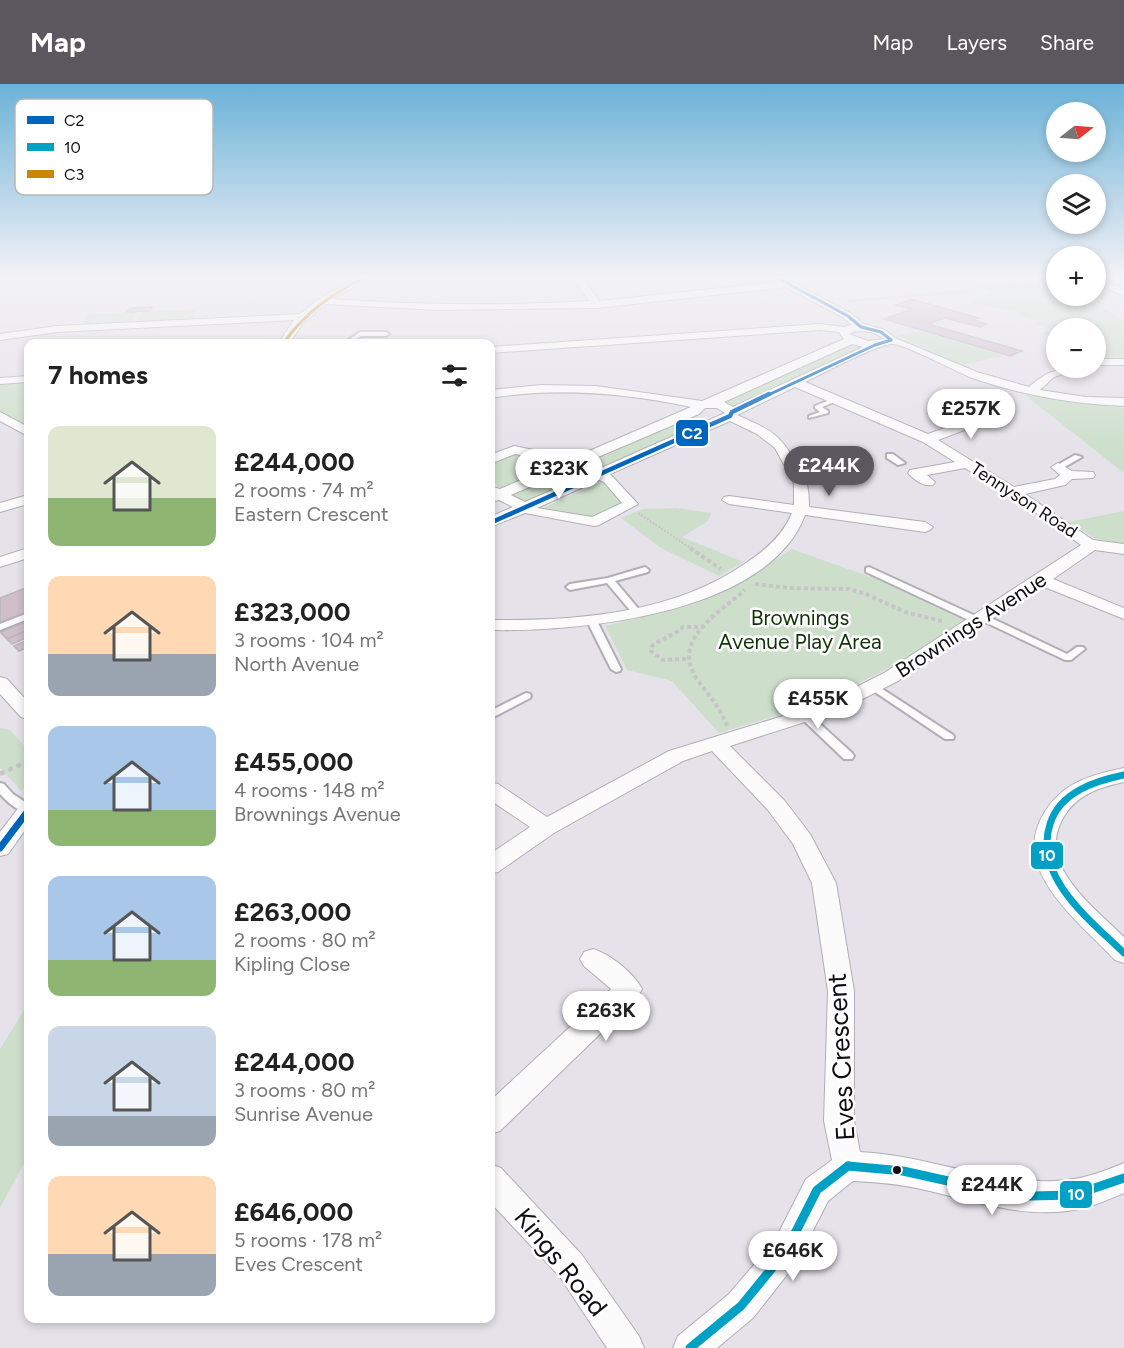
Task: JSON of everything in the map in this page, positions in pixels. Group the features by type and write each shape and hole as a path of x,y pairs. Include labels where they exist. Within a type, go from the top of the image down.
{"street":[{"path":"495,350 691,336"},
{"path":"495,493 702,407 846,336"},
{"path":"851,336 875,345"},
{"path":"886,336 988,379 1032,391 1124,402"},
{"path":"495,521 875,345 887,344 891,340"},
{"path":"1106,362 1124,362"},
{"path":"1032,391 1046,378"},
{"path":"0,381 24,379"},
{"name":"Tennyson Road","path":"796,382 928,439 1089,544 1124,549"},
{"path":"495,394 571,388 639,393 702,407"},
{"path":"495,625 538,627 592,621 638,613 689,599 735,577 770,554 791,532 802,510 802,484 778,443 727,415 702,417 702,407"},
{"path":"928,439 978,420 1006,414"},
{"path":"0,417 24,430"},
{"path":"495,458 514,450 573,462 609,479 631,504 594,522 524,508 495,495"},
{"path":"896,459 928,482"},
{"path":"915,473 967,464"},
{"path":"1012,492 1060,482 1063,471 1088,475"},
{"path":"0,508 24,500"},
{"path":"729,500 925,527"},
{"name":"Brownings Avenue","path":"495,863 546,827 676,756 832,707 891,677 1042,580 1088,549 1089,544"},
{"path":"0,562 24,554"},
{"path":"1042,580 1124,614"},
{"path":"0,683 24,705"},
{"name":"Eves Crescent","path":"690,1348 741,1306 786,1251 817,1190 849,1166 839,1121 841,991 824,883 802,840 723,740"},
{"path":"1124,775 1078,789 1061,803 1049,823 1043,841 1047,862 1061,886 1124,953"},
{"path":"495,792 546,827"},
{"path":"0,848 24,815"},
{"path":"495,1116 629,989 593,959"},
{"path":"849,1166 891,1169 1000,1193 1053,1196 1088,1191 1124,1178"},
{"name":"Kings Road","path":"495,1184 571,1266 627,1348"}],"lane":[{"path":"942,403 958,394 975,399 1006,414"},
{"path":"811,417 826,412 817,407 837,399"},
{"path":"1063,471 1078,458"},
{"path":"570,586 609,580 645,570"},
{"path":"868,570 977,622 1068,658 1080,649"},
{"path":"609,580 638,613"},
{"path":"0,627 24,618"},
{"path":"592,621 616,669"},
{"path":"873,686 949,737"},
{"path":"495,713 526,696"},
{"path":"804,715 848,756"},
{"path":"0,787 9,797 24,807"}],"path":[{"path":"624,507 642,515 713,565 735,577"},
{"path":"723,740 718,704 689,669 686,658 694,637 702,627 752,583 789,588 849,590 866,594 905,612 933,620 977,622"},
{"path":"686,658 663,660 651,651 651,647 659,640 674,636 683,627 702,627"},
{"path":"0,774 24,763"}],"green space":[{"path":"897,336 938,336 1005,356 961,365"},
{"path":"1106,336 1124,336 1124,357 1106,358"},
{"path":"852,343 867,347 735,407 719,402"},
{"path":"24,380 24,423 0,413 0,382"},
{"path":"1025,395 1124,408 1124,473"},
{"path":"692,415 707,421 600,468 585,462"},
{"path":"513,454 561,462 499,489 495,483 495,461"},
{"path":"571,467 587,474 527,502 512,494"},
{"path":"603,481 624,502 589,518 541,509"},
{"path":"676,508 711,513 708,521 682,537 743,562 719,576 661,548 621,518 643,509"},
{"path":"1124,511 1124,545 1095,538 1069,522"},
{"name":"Brownings Avenue Play Area","path":"792,549 876,579 963,620 907,659 823,701 719,733 672,681 627,670 605,626 695,604 747,578"},
{"path":"0,728 10,730 24,746 24,787 21,791 0,767"},
{"path":"24,1010 24,1163 0,1208 0,1049"}],"building":[{"path":"942,336 970,336 1022,351 1010,356"},
{"path":"24,589 24,615 0,624 0,598"},
{"path":"24,623 24,632 7,639 0,632"},
{"path":"24,632 24,639 12,644 7,639"},
{"path":"24,642 24,649 19,651 14,646"}],"transit line":[{"name":"C2","path":"886,336 891,340"},
{"name":"C2","path":"495,521 730,416 732,412 875,345 891,340"},
{"name":"10","path":"1124,775 1082,788 1065,800 1052,818 1046,837 1047,856 1054,874 1066,892 1124,953"},
{"name":"C2","path":"0,848 24,816"},
{"name":"10","path":"848,1166 903,1171 993,1191 1049,1197 1074,1195 1124,1178"},
{"name":"10","path":"690,1348 741,1306 786,1251 817,1190 848,1166"}]}
